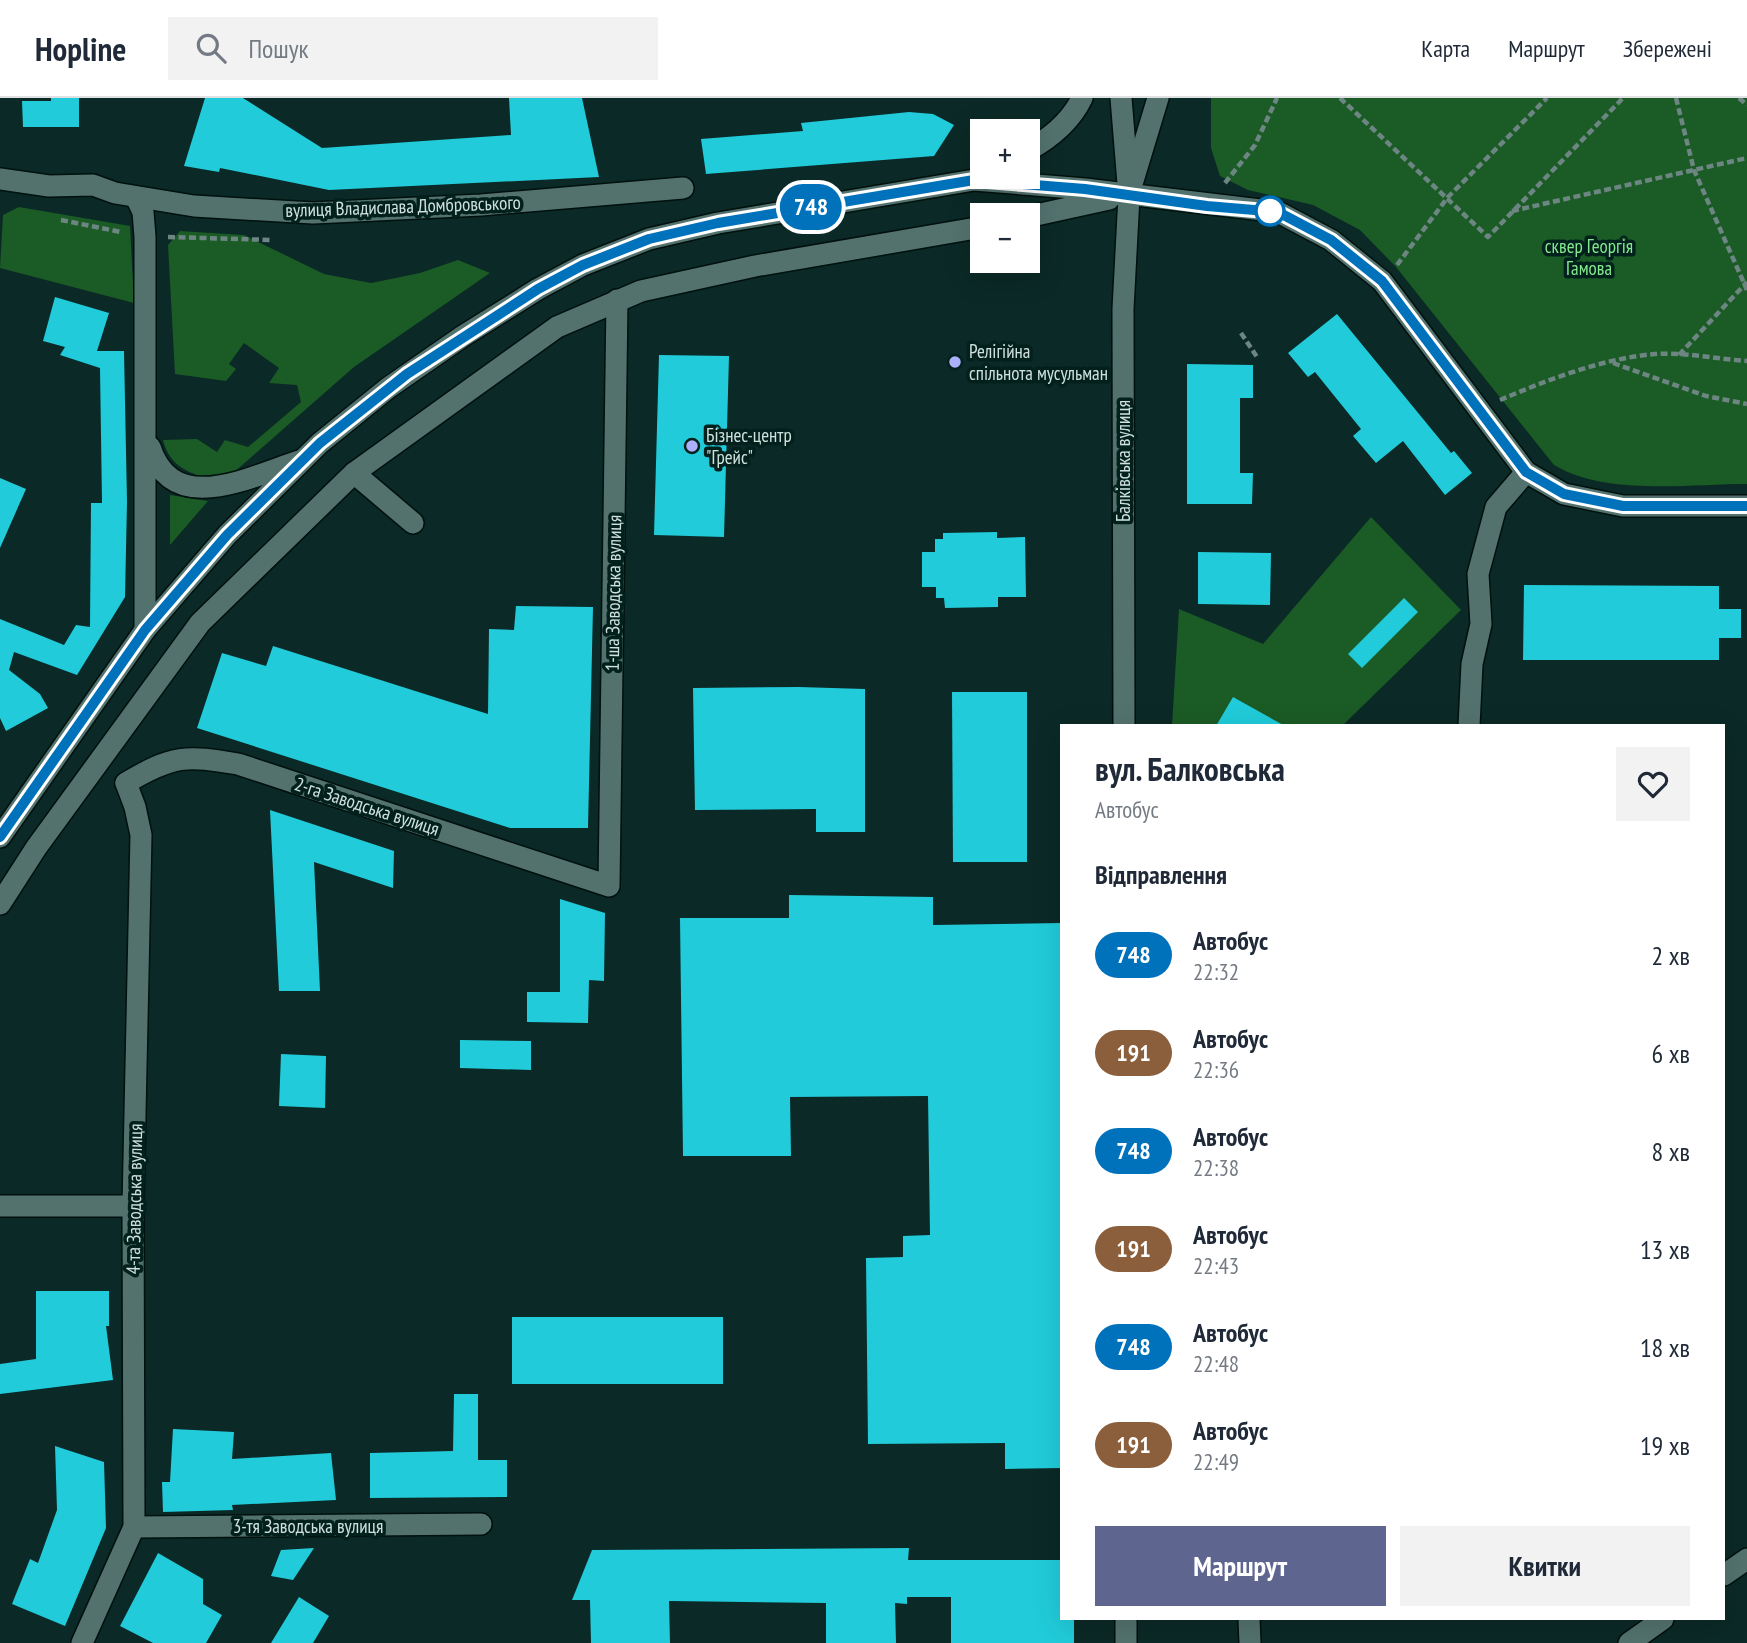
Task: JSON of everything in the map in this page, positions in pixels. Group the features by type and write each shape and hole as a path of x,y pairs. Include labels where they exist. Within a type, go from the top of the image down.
{"street":[{"path":"1040,144 1075,112 1082,98"},
{"name":"Балківська вулиця","path":"1121,98 1129,196 1123,309 1124,724"},
{"name":"Балківська вулиця","path":"1129,196 1158,98"},
{"name":"вулиця Владислава Домбровського","path":"0,179 49,186 93,185 136,197 194,206 313,214 481,205 683,188"},
{"path":"0,837 145,630 227,535 304,459 388,388 463,335 583,265 649,239 718,223 970,179"},
{"path":"1040,184 1207,206 1278,212 1331,240 1382,281 1526,472 1564,494 1623,506 1747,506"},
{"path":"1040,214 1129,196"},
{"path":"136,197 143,212 145,237 145,630"},
{"path":"0,904 200,624 354,473 557,327 640,290 755,266 970,229"},
{"name":"1-ша Заводська вулиця","path":"609,886 617,300"},
{"path":"147,439 156,466 165,475 195,490 218,487 304,459"},
{"path":"1469,724 1472,664 1481,624 1478,574 1496,507 1526,472"},
{"path":"354,473 413,523"},
{"name":"2-га Заводська вулиця","path":"126,783 158,764 191,756 238,764 609,886"},
{"path":"90,775 126,783"},
{"name":"4-та Заводська вулиця","path":"82,1643 134,1527 133,1206 141,835 126,783"},
{"path":"0,1206 133,1206"},
{"name":"3-тя Заводська вулиця","path":"134,1527 481,1524"},
{"path":"1725,1574 1747,1559"},
{"path":"1126,1620 1126,1643"},
{"path":"1249,1620 1250,1643"},
{"path":"1629,1643 1662,1620"}],"path":[{"path":"1207,206 1255,145 1277,98"},
{"path":"1339,98 1488,237 1623,98"},
{"path":"1382,281 1396,267 1448,197 1547,98"},
{"path":"1676,98 1694,170 1746,286 1679,356"},
{"path":"1739,98 1747,105"},
{"path":"1512,211 1747,158"},
{"path":"61,220 145,237 272,240"},
{"path":"1241,333 1257,357"},
{"path":"1478,409 1527,388 1612,363 1657,354 1747,361"},
{"path":"1612,363 1706,396 1747,404"}],"green space":[{"name":"сквер Георгія Гамова","path":"1211,98 1747,98 1747,484 1622,485 1575,475 1554,465 1396,267 1360,230 1313,205 1248,190 1220,176 1211,148"},
{"path":"19,207 130,226 134,303 0,268 3,215"},
{"path":"180,231 244,235 324,274 371,283 420,273 458,260 490,273 354,367 232,474 215,481 182,468 171,457 163,440 197,439 217,452 225,440 248,447 301,402 297,385 269,383 279,368 244,343 229,364 236,369 226,381 175,374 168,245"},
{"path":"170,495 208,501 170,545"},
{"path":"1371,517 1461,610 1344,724 1172,724 1179,609 1263,644"}],"building":[{"path":"51,98 79,98 79,127 23,127 22,101 51,101"},
{"path":"205,98 243,98 322,148 511,135 509,98 582,98 599,177 329,190 220,168 219,172 184,166"},
{"path":"909,112 933,114 954,125 934,156 706,174 701,139 803,131 801,123"},
{"path":"55,297 109,313 97,351 124,351 127,502 125,597 77,675 14,652 9,670 40,694 48,708 6,731 0,718 0,619 64,645 76,625 90,627 91,503 102,503 100,368 60,355 65,347 43,341"},
{"path":"1337,314 1451,453 1454,451 1472,473 1445,495 1403,441 1376,463 1353,436 1361,429 1315,372 1308,377 1288,353"},
{"name":"Бізнес-центр \"Грейс\"","path":"659,355 729,356 724,537 654,535"},
{"path":"1187,364 1253,365 1253,398 1240,398 1240,473 1253,473 1252,504 1187,504"},
{"path":"0,478 26,489 0,548"},
{"path":"997,532 997,538 1025,537 1026,597 998,597 998,607 945,608 944,598 936,598 936,587 922,587 922,552 935,552 935,539 943,539 943,533"},
{"path":"1198,552 1271,553 1270,605 1198,604"},
{"path":"1524,585 1719,586 1719,609 1741,609 1741,638 1719,638 1719,660 1523,660"},
{"path":"1404,598 1418,612 1362,668 1348,654"},
{"path":"516,606 593,607 588,828 510,828 197,728 222,653 266,666 273,646 488,714 489,629 514,630"},
{"path":"693,688 865,689 865,832 816,832 816,809 695,810"},
{"path":"952,692 1027,692 1027,862 953,862"},
{"path":"1233,697 1281,724 1217,724"},
{"path":"270,810 394,851 393,888 314,862 320,991 279,991"},
{"path":"789,895 933,897 933,925 1060,923 1060,1468 1005,1469 1005,1443 868,1444 866,1258 903,1257 903,1236 930,1235 928,1096 790,1097 791,1156 683,1156 680,918 789,918"},
{"path":"560,899 605,913 604,981 589,980 588,1023 527,1022 527,992 560,992"},
{"path":"460,1040 531,1041 531,1070 460,1068"},
{"path":"281,1054 326,1056 325,1108 279,1106"},
{"path":"36,1291 109,1291 109,1326 106,1326 113,1380 0,1394 0,1364 36,1359"},
{"path":"512,1317 723,1317 723,1384 512,1384"},
{"path":"454,1394 478,1394 478,1460 507,1460 507,1497 370,1498 370,1453 453,1451"},
{"path":"173,1429 234,1432 232,1459 331,1453 336,1500 232,1505 233,1510 163,1512 162,1482 170,1482"},
{"path":"55,1446 104,1462 106,1528 65,1626 12,1604 30,1559 38,1563 57,1510"},
{"path":"314,1548 293,1580 271,1576 281,1550"},
{"path":"909,1548 908,1560 1060,1560 1060,1620 1074,1620 1074,1643 951,1643 951,1597 907,1597 907,1604 895,1603 896,1643 826,1643 826,1603 669,1601 670,1643 591,1643 590,1600 572,1600 592,1550"},
{"path":"158,1553 203,1579 203,1604 222,1615 206,1643 153,1643 120,1626"},
{"path":"299,1597 329,1616 313,1643 271,1643"}],"bus line":[{"name":"748","path":"0,837 145,630 227,535 320,443 407,374 463,335 538,289 583,265 649,239 718,223 974,180 1085,189 1207,206 1278,212 1331,240 1382,281 1526,472 1564,494 1623,506 1747,506"}],"place":[{"name":"Релігійна спільнота мусульман","path":"955,362"},
{"name":"Бізнес-центр \"Грейс\"","path":"692,446"}]}
